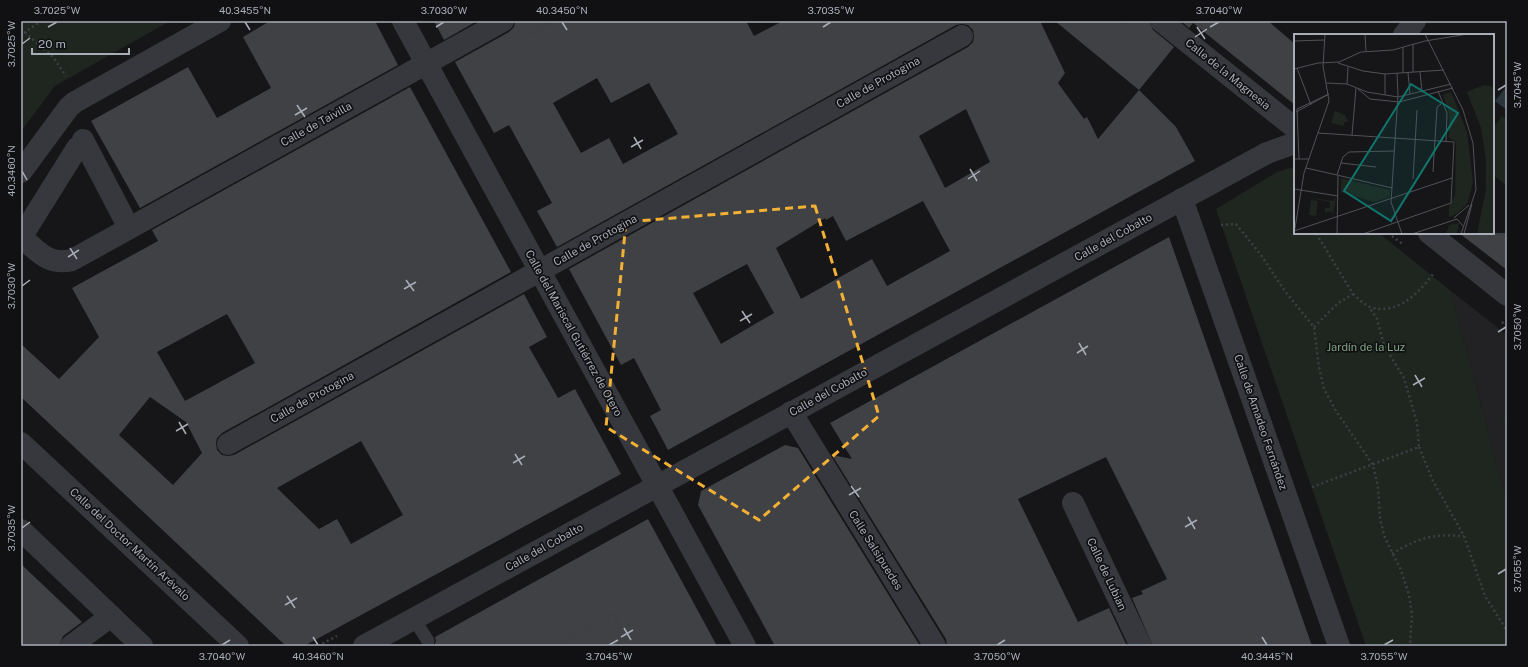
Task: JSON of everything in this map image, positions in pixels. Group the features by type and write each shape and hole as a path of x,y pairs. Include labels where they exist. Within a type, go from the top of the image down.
{"street":[{"path":"21,172 69,107 75,102 220,21"},
{"name":"Calle del Mariscal Gutiérrez de Otero","path":"403,21 744,646"},
{"name":"Calle de Taivilla","path":"24,232 49,260 61,263 72,260 503,21"},
{"name":"Calle de la Magnesia","path":"1161,21 1294,127"},
{"path":"1405,34 1415,21"},
{"name":"Calle de Protogina","path":"228,444 962,36"},
{"name":"Calle del Cobalto","path":"364,646 1267,153 1294,143"},
{"path":"24,232 80,144 130,228"},
{"name":"Calle de Amadeo Fernández","path":"1182,199 1339,646"},
{"path":"1429,234 1507,295"},
{"name":"Calle Salsipuedes","path":"791,412 935,646"},
{"name":"Calle del Doctor Martín Arévalo","path":"21,443 238,646"},
{"name":"Calle de Lubian","path":"1073,503 1141,646"},
{"path":"21,530 142,646"},
{"path":"71,646 111,616"}],"lane":[{"path":"414,619 428,641"}],"path":[{"path":"21,37 25,32 41,21"},
{"path":"21,29 53,57 67,76"},
{"path":"1215,226 1236,224 1261,255 1284,290 1314,327 1319,367 1324,389 1336,411 1373,465 1378,487 1380,519 1392,554 1401,570 1409,595 1412,614 1410,646"},
{"path":"1317,234 1353,294 1369,307 1377,319 1384,345 1404,378 1417,423 1419,447 1433,481 1464,536 1485,596 1507,631"},
{"path":"1369,307 1387,308 1403,304 1423,287 1435,270"},
{"path":"1314,327 1338,303 1353,294"},
{"path":"1306,489 1419,447"},
{"path":"1392,554 1406,545 1438,535 1464,536"},
{"path":"556,646 612,614 621,628"}],"highlighted area":[{"path":"815,206 879,416 759,520 606,427 626,222"}],"shaded area":[{"path":"1507,86 1507,110 1495,101"},
{"path":"1451,291 1507,335 1507,502"}],"green space":[{"path":"21,21 170,21 55,86 21,131"},
{"path":"1502,116 1507,120 1507,186 1494,176 1494,127"},
{"name":"Jardín de la Luz","path":"1290,168 1294,169 1294,234 1380,234 1451,291 1507,502 1507,646 1366,646 1216,209 1277,172"},
{"path":"1507,414 1507,431 1499,418"}],"building":[{"path":"270,21 375,21 398,65 140,208 91,121 188,67 217,118 271,88 243,37"},
{"path":"434,21 477,21 444,40"},
{"path":"515,21 746,21 754,36 783,21 1040,21 1065,73 1058,83 1084,119 1087,117 1098,139 1139,90 1176,127 1195,161 668,450 650,416 661,410 634,358 621,365 569,269 968,47 973,42 973,30 968,25 956,25 557,247 537,211 552,203 509,125 494,133 455,62 509,32 514,27","holes":["597,78 611,103 649,83 678,134 623,164 609,138 581,153 553,103","966,109 990,162 945,188 919,136","923,201 950,251 887,286 872,259 801,299 776,248 825,218 826,220 833,216 846,241","747,264 774,313 721,344 693,293"]},
{"path":"1055,21 1149,21 1153,30 1174,47 1139,90"},
{"path":"1181,21 1268,21 1294,43 1294,104 1193,23 1189,28"},
{"path":"410,87 511,272 222,433 217,438 217,450 222,455 234,455 524,294 547,337 529,347 558,398 575,389 621,474 304,646 286,646 21,397 21,344 59,379 99,337 72,288 158,241 152,230","holes":["227,314 255,363 185,401 157,352","150,397 186,422 202,453 173,485 119,435","361,441 403,515 351,544 337,519 319,529 277,488"]},
{"path":"1507,233 1507,270 1460,234"},
{"path":"1169,237 1312,646 1153,646 1132,598 1143,594 1141,591 1167,579 1106,457 1018,499 1078,622 1109,608 1127,646 947,646 946,639 832,455 852,459 830,423"},
{"path":"785,445 798,448 920,646 775,646 698,505 701,491"},
{"path":"648,519 717,646 434,646 436,641 435,637"},
{"path":"21,564 82,622 63,636 59,646 21,646"}]}
